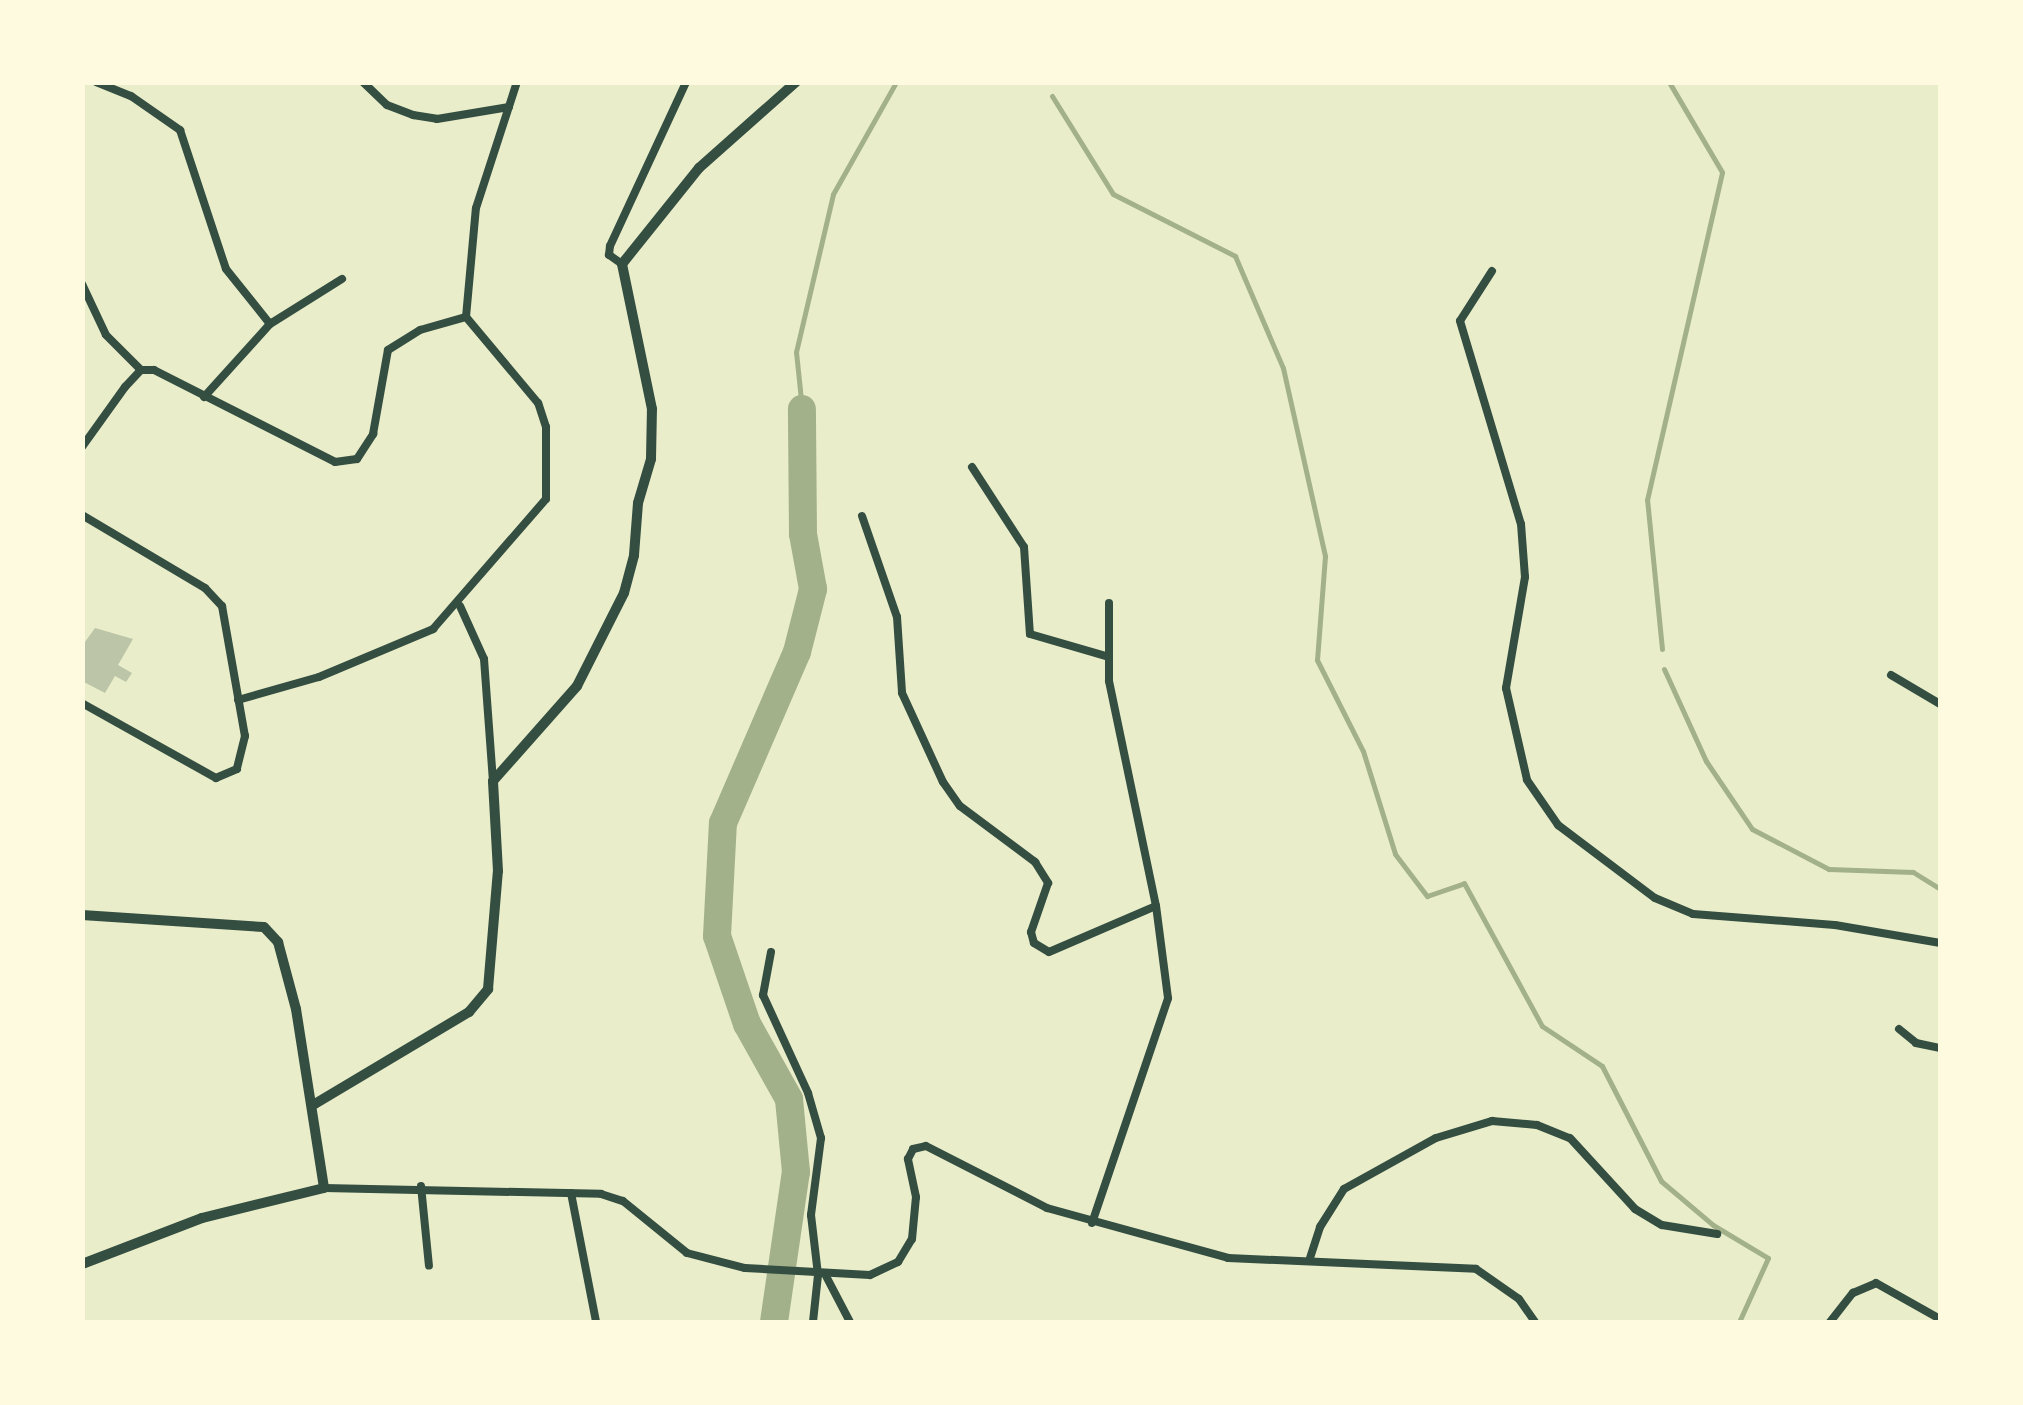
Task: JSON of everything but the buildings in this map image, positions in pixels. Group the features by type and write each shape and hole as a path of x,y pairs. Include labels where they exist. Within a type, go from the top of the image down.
{"street":[{"path":"96,82 131,96 180,130 226,269 270,324"},
{"path":"363,82 388,105 413,115 436,119 509,108"},
{"path":"238,700 412,640 460,606 546,499 548,461 538,404 466,317 476,208 517,82"},
{"path":"493,780 577,686 624,593 634,555 638,503 651,459 652,409 622,264 609,255 610,246 686,82"},
{"path":"622,264 699,168 796,82"},
{"path":"1492,271 1460,322 1521,524 1526,576 1506,688 1527,780 1558,825 1655,898 1692,914 1835,924 1940,943"},
{"path":"204,397 270,324 342,279"},
{"path":"82,284 106,335 141,370 154,370 346,464 374,434 388,350 400,338 466,317"},
{"path":"82,448 141,370"},
{"path":"972,467 1024,547 1030,634 1110,658"},
{"path":"82,516 206,588 222,606 245,736 237,769 216,778 82,704"},
{"path":"862,516 897,617 902,693 943,782 960,806 1034,862 1048,883 1032,932 1034,944 1049,952 1156,906"},
{"path":"1092,1222 1168,998 1156,906 1116,722 1109,603"},
{"path":"313,1105 469,1012 488,990 498,871 493,780 484,660 460,606"},
{"path":"1890,675 1940,704"},
{"path":"82,915 264,928 288,967 324,1188"},
{"path":"771,952 763,995 808,1092 821,1138 812,1215 822,1276 813,1322"},
{"path":"1899,1030 1916,1043 1940,1048"},
{"path":"1310,1258 1320,1227 1344,1189 1436,1138 1492,1121 1536,1126 1570,1138 1636,1209 1676,1229 1717,1234"},
{"path":"82,1264 202,1218 324,1188 421,1186 571,1193 623,1202 688,1254 745,1268 822,1276 870,1275 898,1262 917,1220 908,1159 912,1149 926,1146 1047,1208 1228,1258 1278,1264 1310,1258 1476,1269 1518,1299 1535,1322"},
{"path":"421,1186 428,1266"},
{"path":"571,1193 596,1322"},
{"path":"822,1276 850,1322"},
{"path":"1830,1322 1853,1293 1876,1283 1940,1319"}],"waterway":[{"path":"802,409 796,352 833,194 896,82"},
{"path":"1662,649 1647,500 1722,172 1669,82"},
{"path":"1052,96 1113,194 1235,256 1283,368 1325,556 1317,660 1363,751 1395,854 1427,896 1464,883 1542,1026 1602,1066 1661,1181 1713,1225 1768,1258 1739,1322"},
{"path":"774,1322 796,1172 789,1099 747,1024 717,936 723,823 797,652 813,589 803,534 802,409"},
{"path":"1664,669 1706,761 1752,829 1829,869 1913,872 1940,889"}]}
